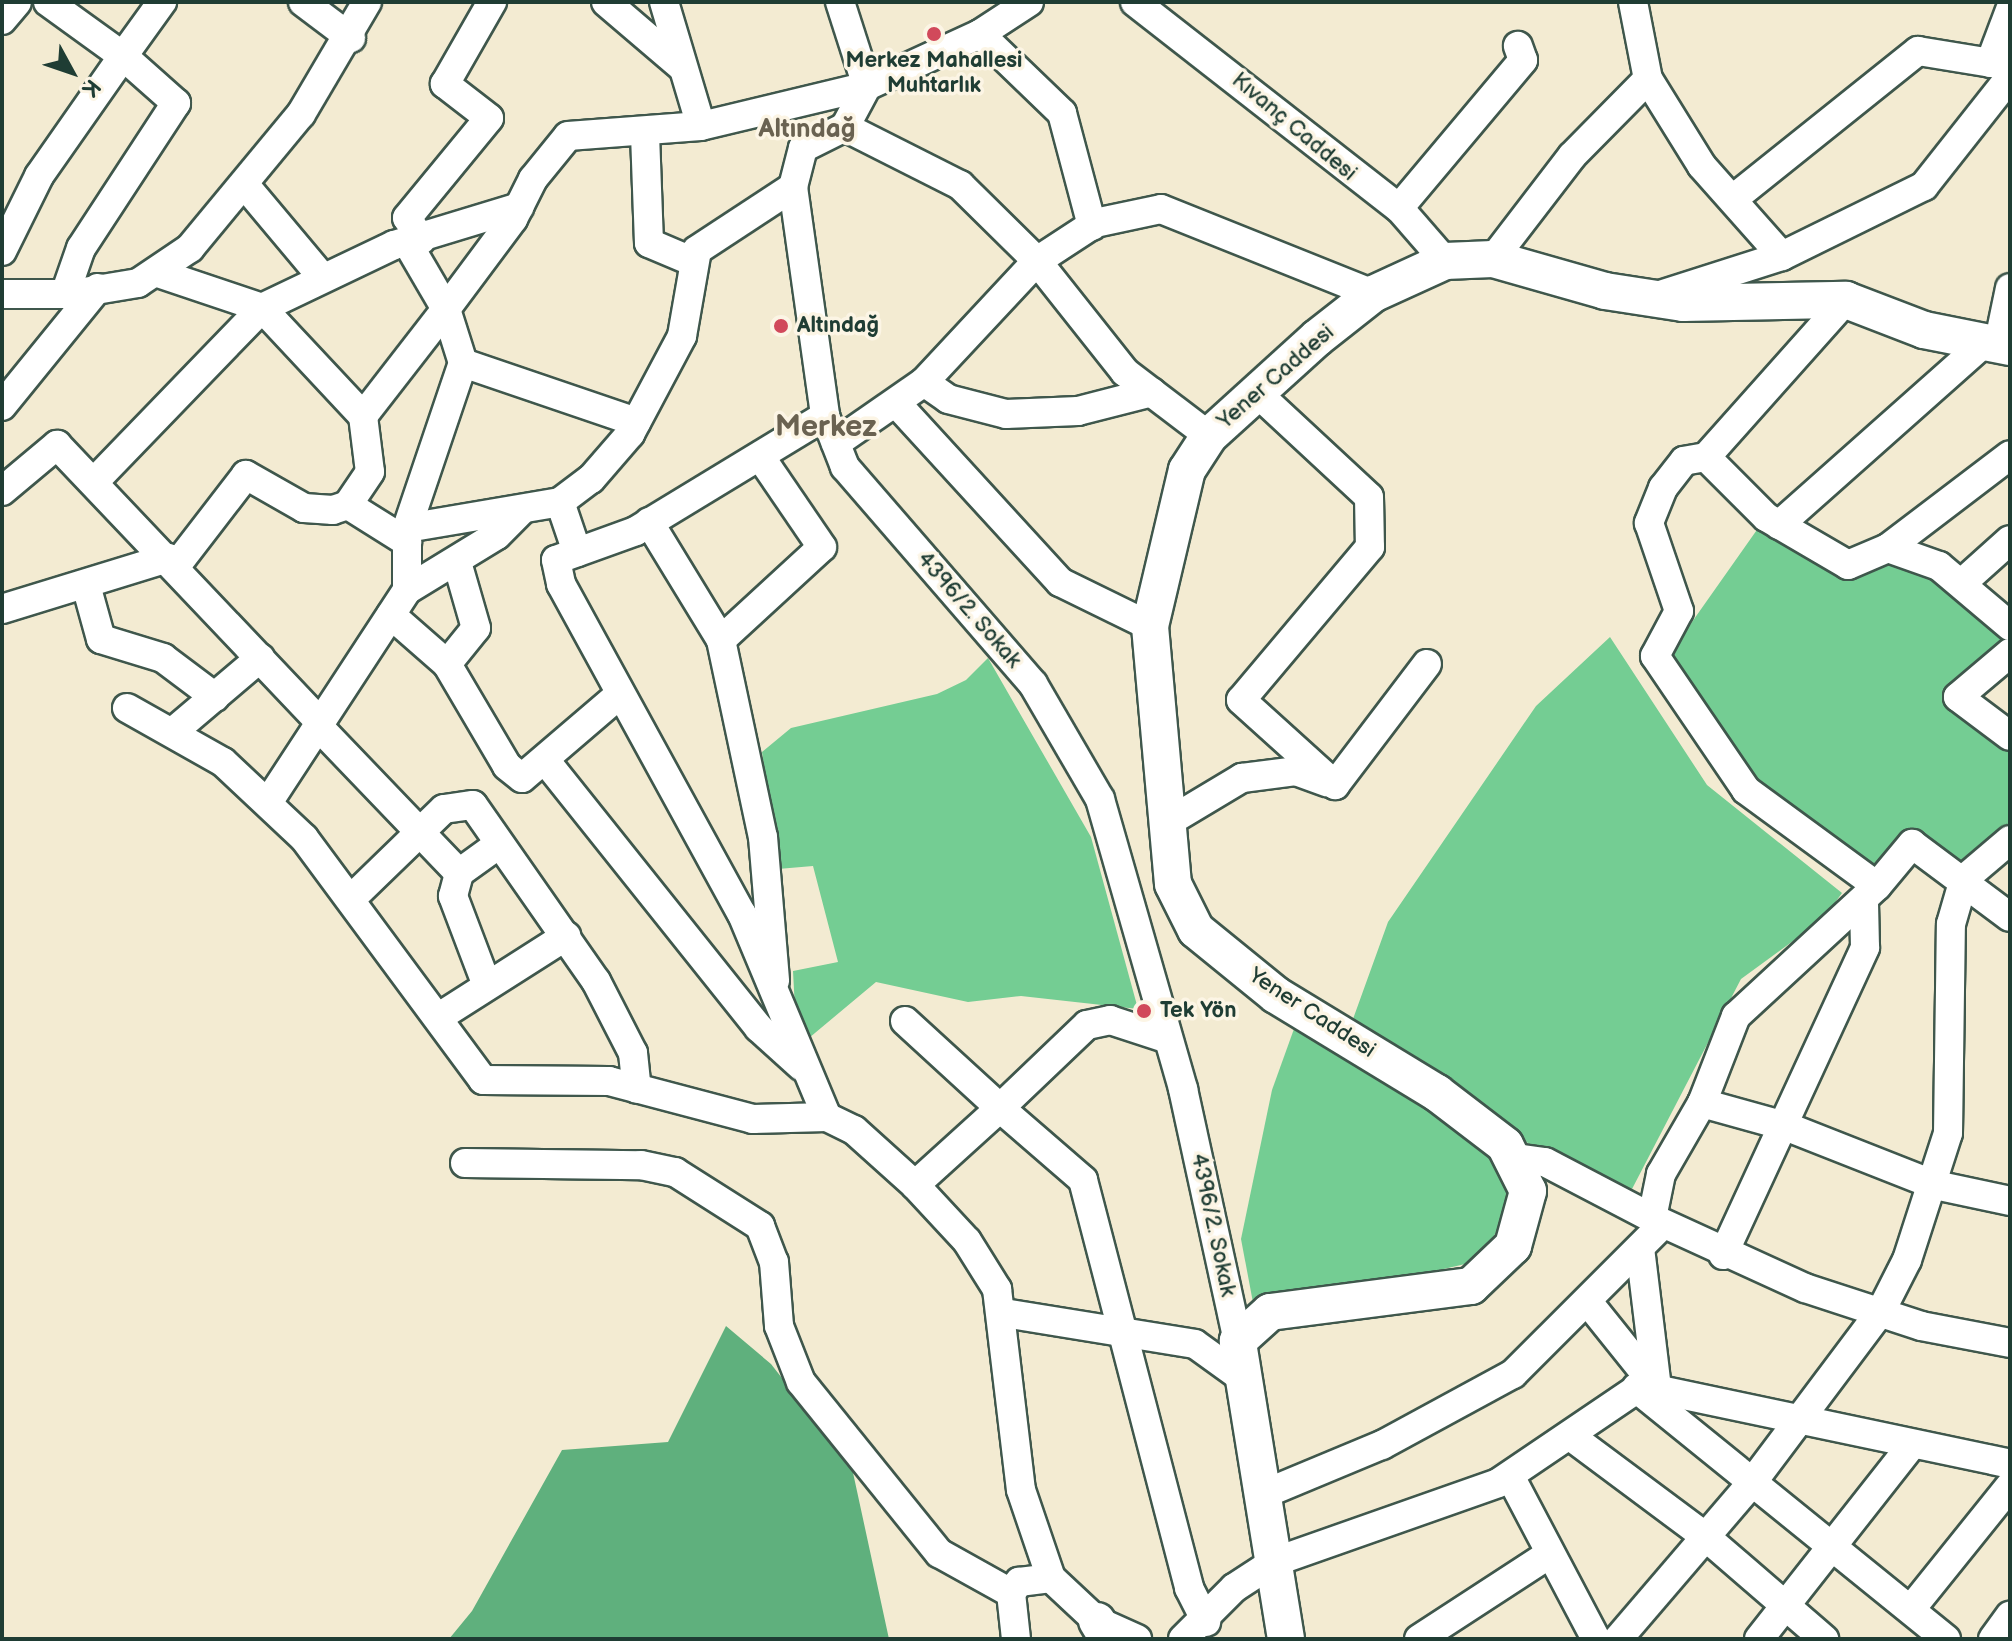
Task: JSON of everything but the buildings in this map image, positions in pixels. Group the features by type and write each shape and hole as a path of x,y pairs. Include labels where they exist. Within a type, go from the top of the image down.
{"main road":[{"path":"1445,261 1493,259 1645,299 1846,300 1924,330 1997,345"},
{"name":"Yener Caddesi","path":"1445,261 1373,294 1256,392 1209,436 1187,470 1150,626 1165,824 1173,884 1196,930 1276,995 1437,1093 1516,1158"},
{"path":"1286,1639 1254,1411 1238,1358 1270,1312 1471,1286 1513,1246 1528,1191 1516,1158"},
{"path":"1274,1562 1312,1639"}],"street":[{"path":"2,20 17,2"},
{"path":"48,2 123,56 176,103 81,248 65,294"},
{"path":"2,251 39,176 162,2"},
{"path":"303,2 351,38"},
{"path":"2,294 65,294 158,273 244,184 351,38 367,2"},
{"path":"407,590 407,535 434,464 463,363 446,309 414,242 407,218 489,118 445,84 492,2"},
{"path":"606,2 681,66"},
{"path":"664,2 701,126"},
{"path":"840,2 867,86 845,127 960,185 1037,261 1125,372 1209,436"},
{"path":"363,416 446,309 568,136 645,134 701,126 867,86 980,34 1029,2"},
{"name":"Kıvanç Caddesi","path":"1135,2 1169,10 1399,208 1445,261"},
{"path":"1633,2 1648,79 1702,166 1782,256"},
{"path":"1645,299 1782,256 1924,186 2003,68 2010,10"},
{"path":"980,34 1062,113 1092,226"},
{"path":"1399,208 1523,60 1518,46"},
{"path":"1733,199 1918,51 2003,68"},
{"path":"1493,259 1572,156 1648,79"},
{"name":"4396/2. Sokak","path":"845,127 803,148 793,187 825,416 845,467 1033,684 1100,799 1165,1038 1183,1089 1238,1358"},
{"path":"645,134 649,243 694,262"},
{"path":"244,184 322,277"},
{"path":"2,609 172,562 246,475 304,508 348,505 407,535 560,502 591,479 636,422 682,336 697,250 723,230 793,187"},
{"path":"94,482 262,308 322,277 519,207"},
{"path":"836,443 898,405 924,382 1037,261 1092,226 1125,211 1161,209 1373,294"},
{"path":"158,273 262,308 363,416 370,472 348,505"},
{"path":"2,406 98,288"},
{"path":"1779,525 1997,345 2010,288"},
{"path":"1846,300 1706,457 1684,461 1649,523 1679,611 1655,656 1746,790 1870,894"},
{"path":"463,363 636,422"},
{"path":"924,382 948,399 1006,414 1078,411 1152,392"},
{"path":"1256,392 1369,497 1370,547 1241,700 1335,785"},
{"path":"898,405 1060,582 1150,626"},
{"path":"825,416 649,522 556,560 561,584 742,914 827,1117"},
{"path":"2,491 57,445 172,562 459,873"},
{"path":"1706,457 1779,525 1848,565 1888,548 2010,455"},
{"path":"721,640 822,547 760,456"},
{"path":"560,502 577,552"},
{"path":"269,801 407,590 457,562 521,511"},
{"path":"649,522 721,640 763,837 775,991"},
{"path":"1962,583 2010,540"},
{"path":"1888,548 1962,583 2010,626"},
{"path":"447,664 476,628 457,562"},
{"path":"86,585 101,639 163,658 215,697"},
{"path":"391,615 447,664 507,766 522,778 620,694"},
{"path":"2010,653 1958,697 2010,736"},
{"path":"174,731 260,658"},
{"path":"1335,785 1427,664"},
{"path":"127,708 174,731 269,801 352,898 483,1080 609,1081 753,1119 827,1117 854,1130 915,1185 967,1241 1004,1313 1021,1490 1051,1578 1102,1630 1137,1639"},
{"path":"545,760 759,1028 805,1069"},
{"path":"1165,824 1242,778 1296,771 1335,785"},
{"path":"352,898 444,809 473,805 498,845 566,936 633,1053 637,1089"},
{"path":"1618,1639 1754,1480 1881,1311 1935,1185 1948,1133 1951,924 1964,879 2010,840"},
{"path":"1264,1494 1382,1445 1513,1374 1588,1302 1640,1248 1656,1222 1661,1174 1702,1103 1736,1016 1870,894 1912,844 1964,879 2010,917"},
{"path":"486,983 453,896 459,873 498,845"},
{"path":"1723,1255 1865,947 1870,894"},
{"path":"439,1017 486,983 566,936"},
{"path":"915,1185 1087,1025 1110,1020 1165,1038"},
{"path":"905,1021 1083,1180 1189,1588 1206,1622"},
{"path":"1702,1103 1785,1126 1935,1185 2010,1201"},
{"path":"1516,1158 1545,1162 1723,1255 1881,1311 2010,1343"},
{"path":"465,1163 652,1167 705,1188 760,1226 774,1262 779,1326 801,1382 939,1553 1011,1593"},
{"path":"1640,1248 1647,1388"},
{"path":"1588,1302 1647,1388 1946,1639"},
{"path":"1004,1313 1123,1328 1195,1344 1238,1358"},
{"path":"1183,1639 1206,1622 1234,1588 1274,1562 1424,1514 1510,1476 1647,1388 1801,1417 1911,1446 2010,1464"},
{"path":"1573,1438 1707,1538 1824,1639"},
{"path":"1759,1639 1911,1446"},
{"path":"1510,1476 1548,1555 1596,1639"},
{"path":"1911,1609 2010,1486"},
{"path":"1419,1639 1548,1555"},
{"path":"1016,1639 1011,1593 1019,1582 1051,1578"},
{"path":"1993,1639 2010,1616"}],"green space":[{"path":"1766,517 1845,572 1887,557 1951,588 2009,637 1958,697 2010,741 2010,831 1963,871 1908,832 1875,877 1749,786 1668,656"},
{"path":"1610,637 1707,785 1842,893 1823,919 1741,979 1632,1189 1532,1146 1353,1019 1388,922 1536,706"},
{"path":"988,658 1091,837 1138,1009 1021,996 968,1002 876,982 797,1048 793,971 838,962 813,866 778,869 762,752 791,728 937,694 966,680"},
{"path":"1299,1015 1502,1155 1511,1182 1509,1212 1478,1261 1255,1313 1241,1239 1272,1090"},
{"path":"726,1326 771,1364 852,1468 889,1639 449,1639 472,1611 562,1450 668,1442"}],"place":[{"name":"Merkez Mahallesi Muhtarlık","path":"934,34"},
{"name":"Altındağ","path":"781,326"},
{"name":"Tek Yön","path":"1144,1011"}],"district":[{"name":"Altındağ","path":"807,130"},
{"name":"Merkez","path":"826,427"}]}
